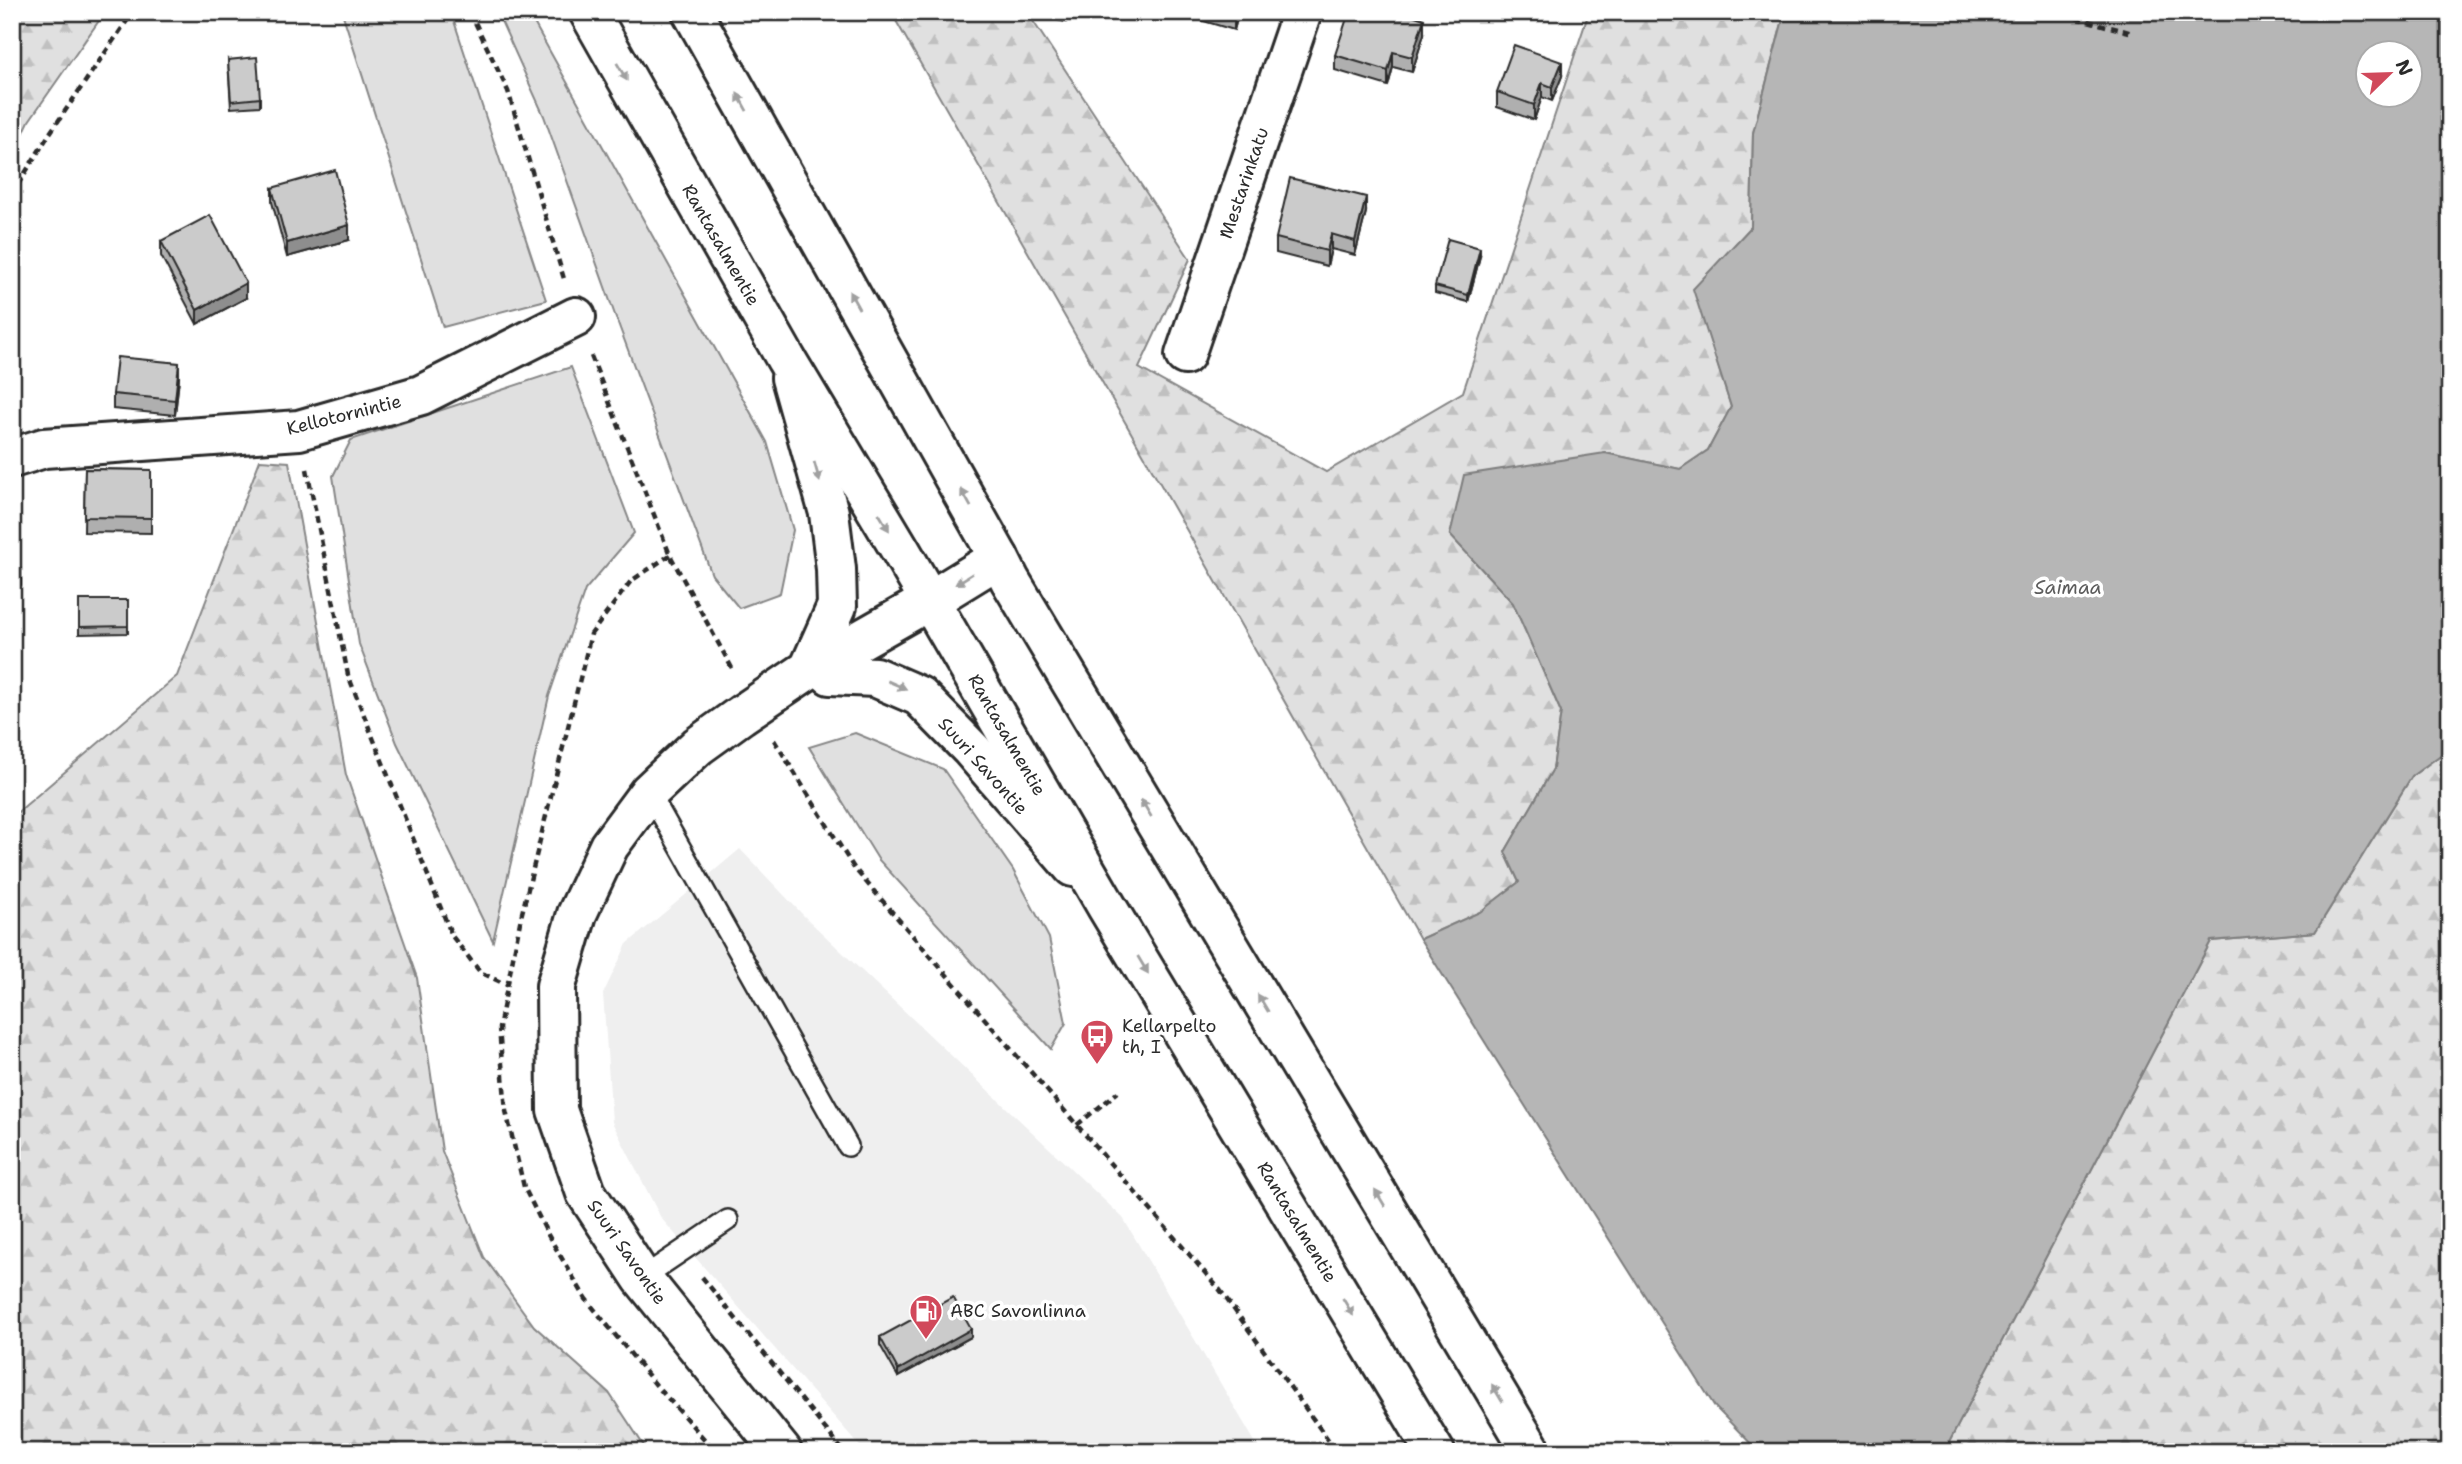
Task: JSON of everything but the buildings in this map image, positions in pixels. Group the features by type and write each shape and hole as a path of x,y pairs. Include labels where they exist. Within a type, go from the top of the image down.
{"main road":[{"name":"Rantasalmentie","path":"589,12 786,359 1107,906 1435,1452"},
{"path":"692,12 1004,569 1532,1452"},
{"name":"Mestarinkatu","path":"1185,355 1302,12"},
{"name":"Kellotornintie","path":"12,458 44,449 299,430 421,395 576,317"},
{"path":"786,359 829,513 836,569 837,606 820,672"},
{"name":"Suuri Savontie","path":"782,1452 642,1278 586,1193 557,1110 555,986 577,914 609,846 649,792 698,746 761,723 820,672 935,612 1004,569"},
{"name":"Suuri Savontie","path":"820,672 876,677 919,696 971,749 1107,906"}],"lane":[{"path":"649,792 848,1146"},
{"path":"642,1278 727,1220"}],"path":[{"path":"12,194 50,133 134,12"},
{"path":"2053,12 2133,33"},
{"path":"299,430 348,675 452,936 480,972 507,985"},
{"path":"761,723 854,868 1220,1290 1337,1452"},
{"path":"1077,1125 1118,1092"}],"shaded area":[{"path":"740,849 805,917 1123,1218 1261,1452 865,1452 661,1218 612,1122 603,994 627,944"}],"green space":[{"path":"12,12 105,12 29,121 12,157"},
{"path":"342,12 451,12 546,300 443,327"},
{"path":"497,12 528,12 767,442 793,530 780,593 739,608 712,575 544,116"},
{"path":"891,12 1027,12 1190,259 1139,368 1326,472 1463,392 1589,12 1785,12 1753,133 1751,227 1694,289 1731,407 1708,450 1680,469 1605,453 1450,535 1513,603 1561,712 1553,769 1505,852 1519,882 1480,912 1420,939"},
{"path":"571,367 634,533 585,590 549,696 493,941 397,743 359,644 333,476 351,440"},
{"path":"260,460 289,462 346,775 417,978 442,1151 484,1257 534,1326 609,1393 648,1452 12,1452 12,817 177,676"},
{"path":"855,733 943,769 1013,870 1049,938 1066,1023 1051,1049 878,859 809,747"},
{"path":"2450,748 2450,1452 1944,1452 2211,941 2315,932 2412,776"}],"water":[{"name":"Saimaa","path":"1785,12 2450,12 2450,748 2412,776 2315,932 2211,941 1944,1452 1759,1452 1715,1407 1420,939 1480,912 1519,882 1505,852 1553,769 1561,712 1513,603 1450,535 1464,475 1605,453 1680,469 1708,450 1731,407 1693,289 1751,227 1753,133"}],"place":[{"name":"Kellarpelto th, I","path":"1097,1066"},
{"name":"ABC Savonlinna","path":"926,1341"}]}
